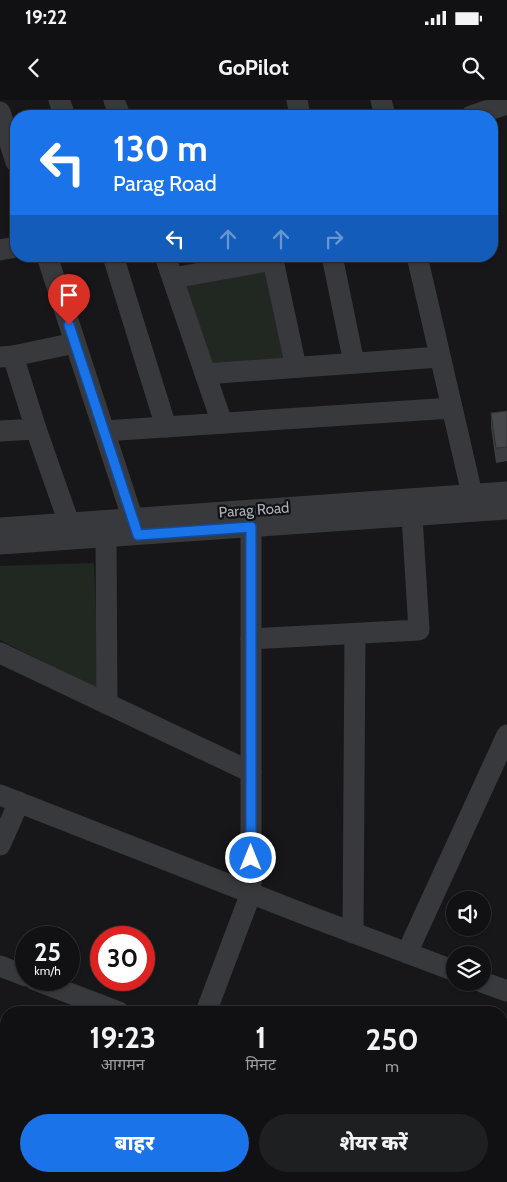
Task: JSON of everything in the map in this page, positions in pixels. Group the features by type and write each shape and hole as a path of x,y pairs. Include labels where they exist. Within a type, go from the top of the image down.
{"street":[{"path":"488,110 507,104"},
{"path":"0,112 10,143"},
{"path":"49,262 135,527"},
{"path":"115,262 166,427"},
{"path":"167,262 222,423"},
{"path":"173,278 252,262"},
{"path":"273,262 296,368"},
{"path":"333,262 354,363"},
{"path":"418,262 474,503"},
{"path":"69,523 36,429 6,357 75,342"},
{"path":"205,374 440,357"},
{"path":"104,431 452,408"},
{"path":"0,432 36,429"},
{"name":"Parag Road","path":"0,528 69,523 135,527 251,527 412,516 474,503 507,492"},
{"name":"Parag Road","path":"0,544 106,536 135,527 474,503 507,509"},
{"path":"251,639 419,630 412,516"},
{"path":"208,1006 251,893 251,527"},
{"path":"106,536 107,704"},
{"path":"353,932 355,634"},
{"path":"0,652 251,772"},
{"path":"407,953 507,735"},
{"path":"0,845 9,798 446,968"},
{"path":"0,966 15,972"},
{"path":"491,985 507,991"},
{"path":"55,991 82,1006"}],"shaded area":[{"path":"267,268 287,360 210,367 183,283"},
{"path":"94,563 99,690 0,640 0,566"}],"building":[{"path":"507,411 507,447 496,448 491,413"}],"route":[{"path":"69,325 138,535 251,527 251,858"}]}
